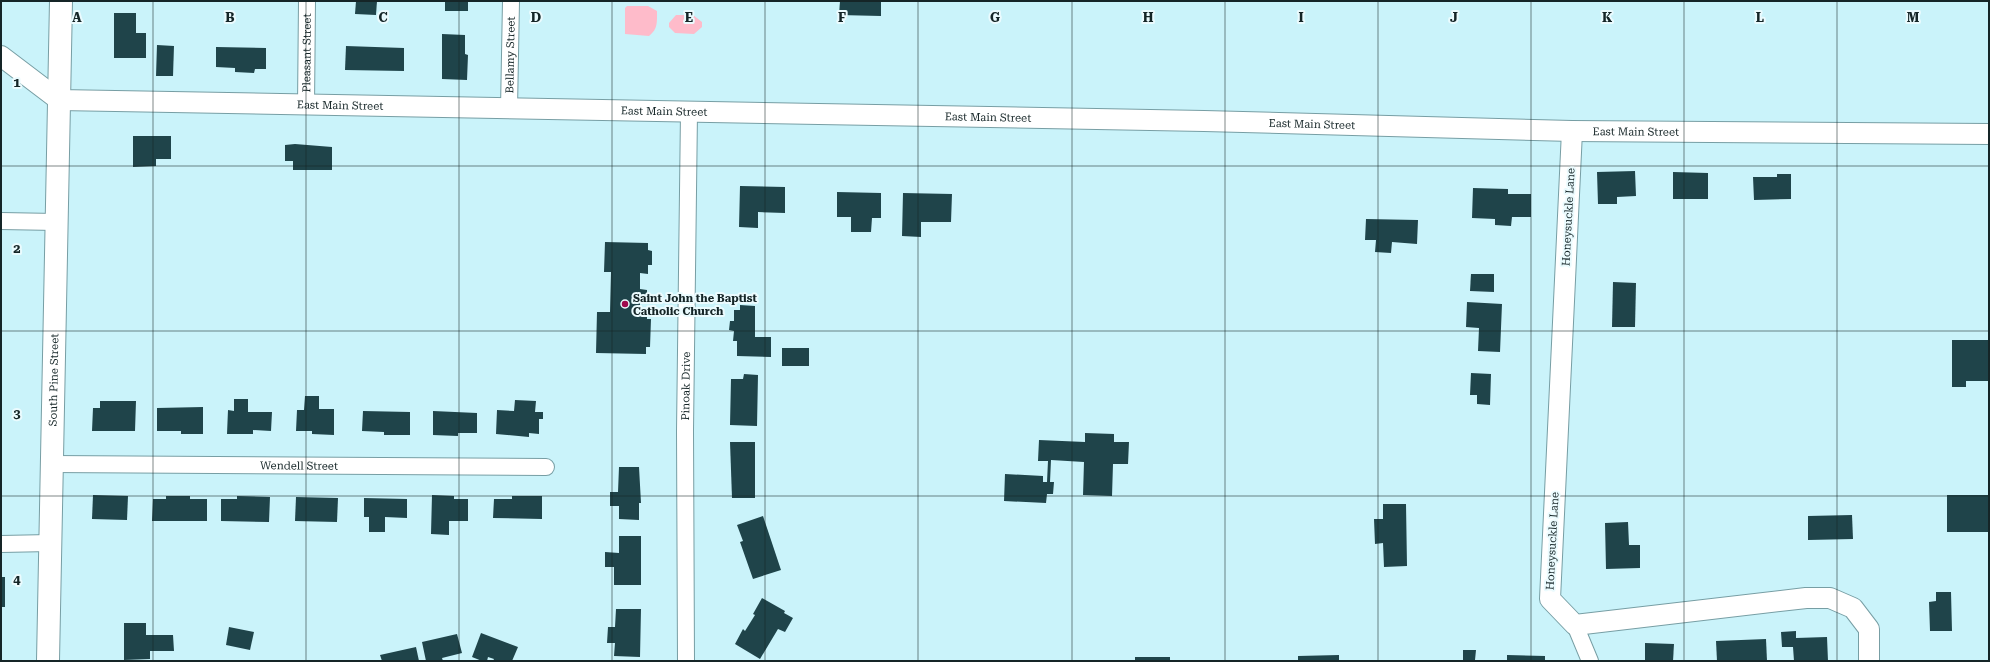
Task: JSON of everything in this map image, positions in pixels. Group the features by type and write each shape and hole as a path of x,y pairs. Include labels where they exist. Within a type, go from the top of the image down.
{"main road":[{"name":"South Pine Street","path":"48,661 60,1"}],"street":[{"name":"Pleasant Street","path":"306,106 308,1"},
{"name":"Bellamy Street","path":"509,109 511,1"},
{"path":"1,56 59,100"},
{"name":"East Main Street","path":"59,100 306,106 1188,121 1572,131 1989,134"},
{"name":"Pinoak Drive","path":"686,661 686,431 689,112"},
{"name":"Honeysuckle Lane","path":"1572,131 1550,599 1575,625"},
{"path":"1,221 56,222"},
{"name":"Wendell Street","path":"51,464 546,467"},
{"path":"1,544 50,543"},
{"path":"1590,661 1575,625 1783,600 1830,598 1853,608 1869,629 1869,661"}],"shaded area":[{"path":"627,6 648,6 657,11 657,22 654,31 649,36 625,34 625,8"},
{"path":"676,15 693,15 702,22 702,27 694,34 675,33 669,27 669,23"}],"building":[{"path":"356,1 377,1 376,15 355,14"},
{"path":"445,1 468,1 468,11 445,11"},
{"path":"840,1 881,1 881,16 839,15"},
{"path":"114,13 136,13 136,33 146,33 146,58 114,58"},
{"path":"442,34 465,35 465,54 468,55 467,80 442,79"},
{"path":"157,45 174,46 173,76 156,76"},
{"path":"346,46 404,48 404,71 345,70"},
{"path":"216,47 266,48 266,69 255,69 254,73 235,72 235,68 216,67"},
{"path":"133,136 171,136 171,159 156,159 156,166 133,167"},
{"path":"295,144 332,147 332,170 293,170 293,161 285,161 285,145"},
{"path":"1635,171 1636,196 1617,197 1617,204 1598,204 1597,172"},
{"path":"1673,172 1708,173 1708,199 1673,199"},
{"path":"1777,174 1791,174 1791,199 1754,200 1753,177 1777,177"},
{"path":"740,186 785,187 785,213 758,212 758,228 739,227"},
{"path":"1473,188 1508,189 1508,194 1531,194 1531,217 1512,217 1511,226 1495,225 1495,219 1472,218"},
{"path":"837,192 881,193 881,218 872,218 871,232 851,232 851,217 837,217"},
{"path":"903,193 952,194 951,222 921,222 921,237 902,236"},
{"path":"1366,219 1418,220 1417,244 1392,242 1391,253 1375,252 1376,240 1365,240"},
{"name":"Saint John the Baptist Catholic Church","path":"605,242 648,243 648,250 652,251 652,265 648,265 648,274 640,273 640,289 647,290 647,297 640,297 640,312 647,312 647,319 651,319 650,347 646,347 646,354 596,353 597,312 610,312 611,272 604,272"},
{"path":"1471,274 1494,274 1494,292 1470,291"},
{"path":"1613,282 1636,283 1635,327 1612,327"},
{"path":"1467,302 1502,304 1500,352 1478,351 1479,328 1466,327"},
{"path":"740,305 755,306 755,337 771,337 771,357 737,356 737,341 733,341 734,331 729,330 730,321 734,321 734,310 740,310"},
{"path":"1952,340 1989,340 1989,381 1966,381 1966,387 1952,387"},
{"path":"782,348 809,348 809,366 782,366"},
{"path":"1471,373 1491,374 1490,405 1477,404 1477,395 1470,395"},
{"path":"744,374 758,375 757,426 730,425 731,379 743,379"},
{"path":"305,396 319,396 319,409 334,409 334,435 312,434 312,431 296,431 297,410 304,410"},
{"path":"234,399 248,399 248,412 272,412 271,431 253,430 253,434 227,434 228,410 234,411"},
{"path":"515,400 536,401 535,412 543,412 543,419 539,419 539,434 529,433 529,437 496,434 497,410 514,411"},
{"path":"100,401 136,401 135,431 92,431 93,408 100,408"},
{"path":"203,407 203,434 181,434 181,431 157,431 157,408"},
{"path":"363,411 410,412 410,435 384,435 384,432 362,431"},
{"path":"433,411 477,413 477,433 458,433 458,436 433,435"},
{"path":"1085,433 1114,434 1114,442 1129,442 1128,464 1113,464 1112,496 1083,495 1084,462 1051,460 1050,482 1054,482 1053,494 1047,494 1046,503 1004,501 1005,474 1043,476 1043,482 1047,482 1048,461 1038,461 1039,440 1085,442"},
{"path":"730,442 755,442 755,498 732,498"},
{"path":"619,467 639,467 641,503 639,503 639,520 619,519 619,506 610,506 610,492 618,492"},
{"path":"93,495 128,496 127,520 92,519"},
{"path":"432,495 454,496 454,499 468,499 468,521 449,521 449,535 431,534"},
{"path":"1947,495 1989,495 1988,532 1947,532"},
{"path":"166,496 190,496 190,499 207,499 207,521 152,521 153,499 166,499"},
{"path":"237,496 270,497 269,522 221,521 221,499 237,499"},
{"path":"512,496 542,496 542,519 493,518 494,499 512,499"},
{"path":"296,497 338,498 337,522 295,521"},
{"path":"364,498 407,499 407,518 385,517 385,532 369,532 369,517 364,517"},
{"path":"1383,504 1406,504 1407,566 1384,567 1383,543 1375,544 1374,519 1383,519"},
{"path":"1852,515 1853,539 1808,540 1808,516"},
{"path":"763,516 781,570 753,579 740,542 743,541 737,525"},
{"path":"1628,522 1629,545 1640,545 1640,568 1606,569 1605,523"},
{"path":"619,536 641,536 641,585 614,585 614,567 605,567 605,552 619,553"},
{"path":"1,577 5,577 5,607 1,607"},
{"path":"1936,592 1951,592 1952,631 1930,631 1929,602 1936,601"},
{"path":"762,598 785,611 784,613 793,618 785,632 778,629 760,659 735,644 743,629 745,631 755,615 753,614"},
{"path":"616,609 641,609 640,657 614,656 615,643 607,643 608,627 615,627"},
{"path":"124,623 146,623 146,635 173,635 174,651 150,651 150,659 124,660"},
{"path":"229,627 254,632 250,650 226,645"},
{"path":"1796,631 1796,638 1827,637 1828,661 1794,661 1793,647 1782,647 1781,632"},
{"path":"481,633 518,647 512,661 493,661 494,659 488,657 487,661 482,661 472,657"},
{"path":"457,634 462,653 442,658 443,661 426,661 422,642"},
{"path":"1766,639 1767,661 1717,661 1716,641"},
{"path":"1645,643 1674,644 1673,661 1645,661"},
{"path":"416,647 419,661 382,661 380,655"},
{"path":"1463,650 1476,650 1475,660 1493,661 1463,661"},
{"path":"1339,655 1339,661 1298,661 1298,656"},
{"path":"1507,655 1545,656 1545,661 1507,661"},
{"path":"1135,657 1170,657 1170,661 1135,661"}],"place":[{"name":"Saint John the Baptist Catholic Church","path":"625,304"}]}
